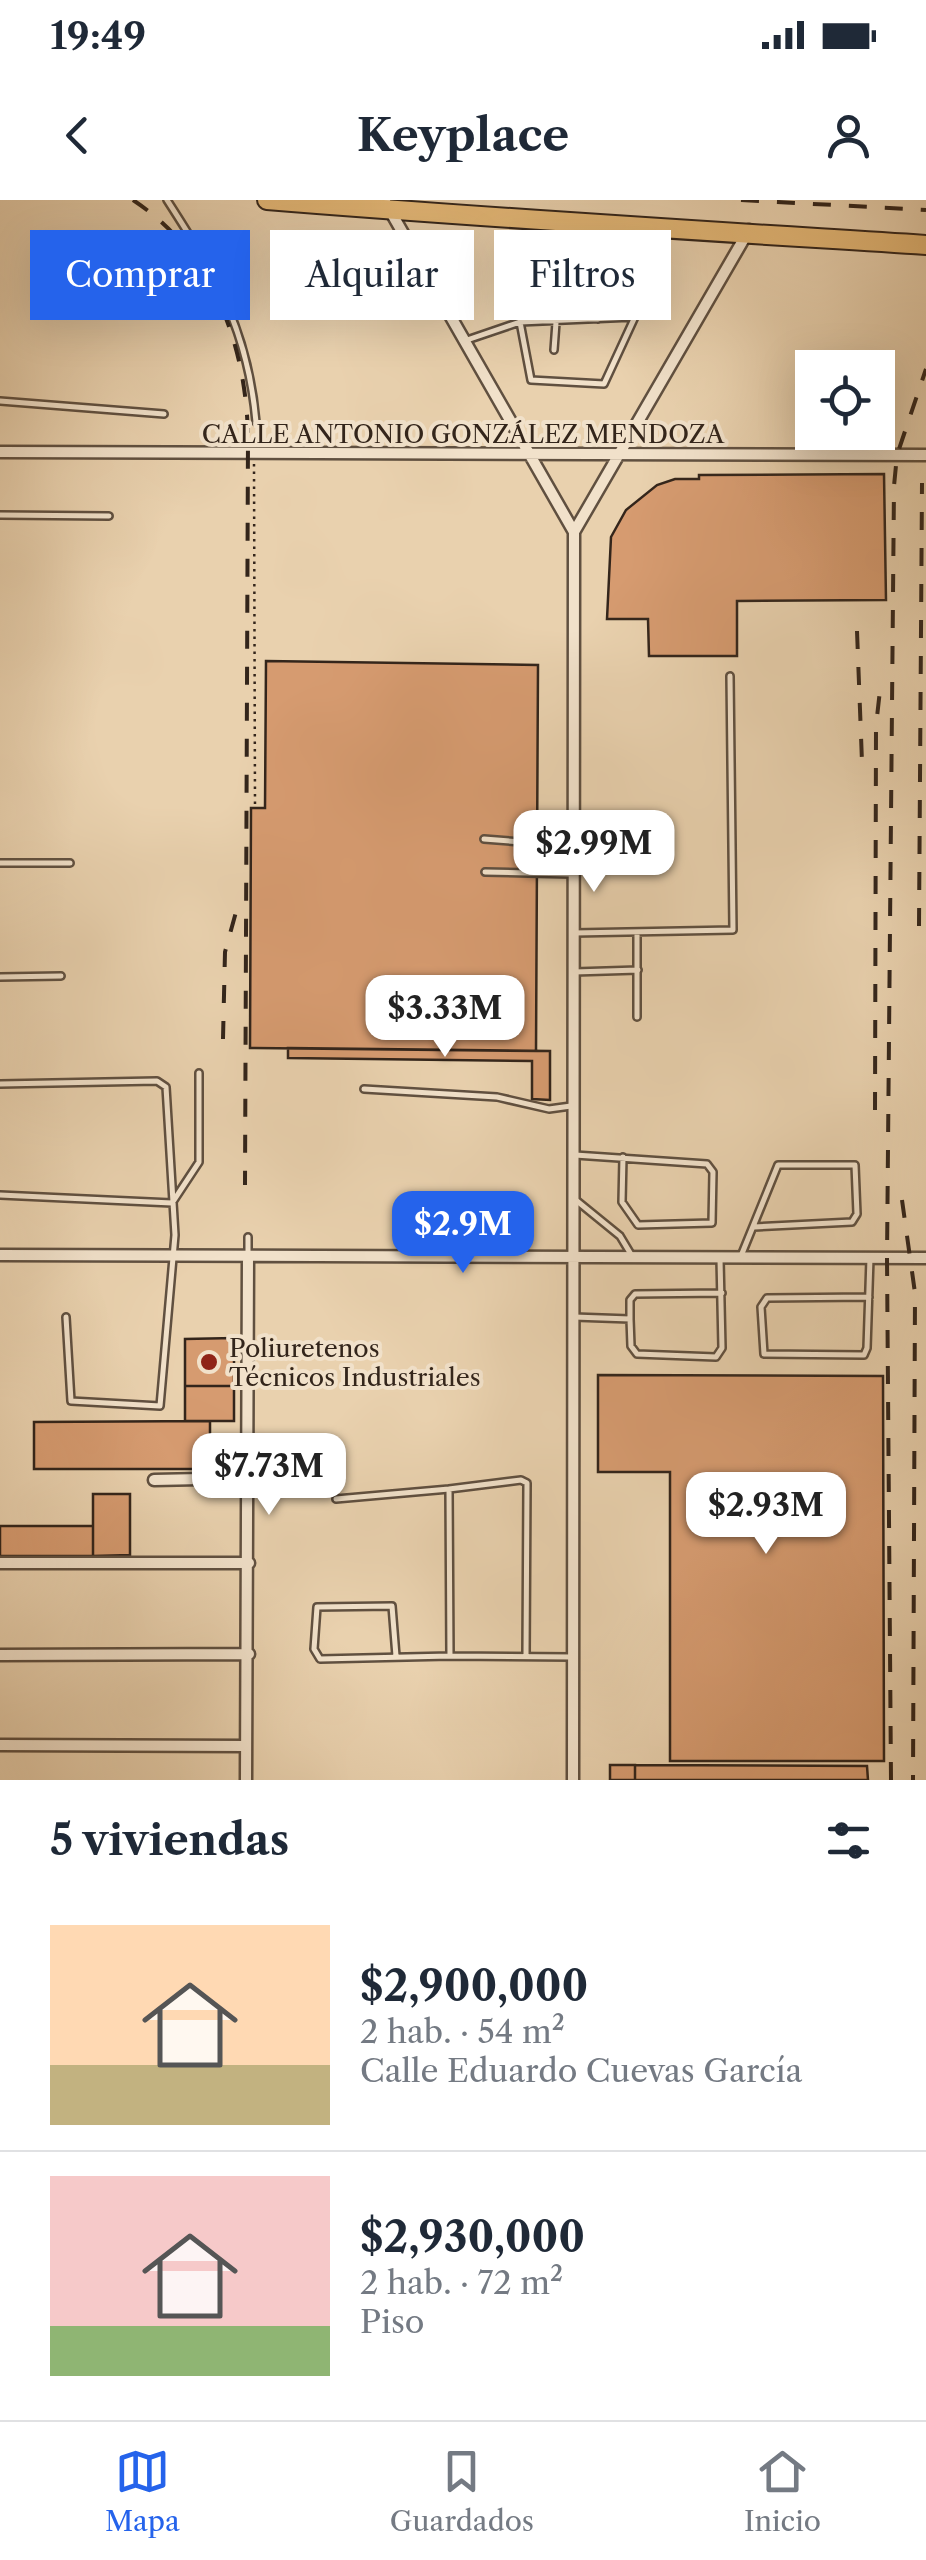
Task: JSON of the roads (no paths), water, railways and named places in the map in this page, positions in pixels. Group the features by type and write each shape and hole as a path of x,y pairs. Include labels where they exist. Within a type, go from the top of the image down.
{"main road":[{"path":"267,200 387,205 926,245"}],"street":[{"path":"387,205 574,532 573,1780"},
{"path":"574,532 748,230"},
{"name":"CALLE ANTONIO GONZÁLEZ MENDOZA","path":"0,452 926,455"},
{"path":"0,1255 926,1258"},
{"path":"246,1780 250,1563 248,1256"},
{"path":"154,1480 248,1478"},
{"path":"0,1564 250,1563"},
{"path":"0,1654 249,1654"},
{"path":"0,1744 246,1746"}],"lane":[{"path":"167,200 223,288 240,330 252,372 256,422"},
{"path":"464,341 520,322 556,320 554,350"},
{"path":"520,322 528,374 534,382 601,385 610,379 632,320"},
{"path":"0,401 164,414"},
{"path":"0,515 109,516"},
{"path":"574,933 726,934 735,927 730,676"},
{"path":"484,839 574,846"},
{"path":"0,863 70,864"},
{"path":"485,872 574,874"},
{"path":"636,1017 638,935"},
{"path":"574,972 638,970"},
{"path":"0,977 61,976"},
{"path":"172,1203 199,1162 200,1073"},
{"path":"0,1084 164,1083 172,1255 160,1406 71,1401 66,1318"},
{"path":"364,1089 497,1097 549,1109 574,1106"},
{"path":"574,1155 624,1158 710,1166 712,1222 638,1225 622,1202 624,1158"},
{"path":"741,1256 778,1165 849,1164 857,1169 857,1214 852,1222 754,1227"},
{"path":"0,1195 172,1203"},
{"path":"574,1199 620,1236 632,1257"},
{"path":"248,1237 248,1256"},
{"path":"720,1256 722,1293 722,1348 716,1357 637,1354 631,1346 630,1300 635,1294 722,1293"},
{"path":"869,1297 766,1298 761,1306 764,1354 861,1356 867,1348 869,1297 870,1258"},
{"path":"574,1317 630,1319"},
{"path":"336,1499 526,1481 526,1656"},
{"path":"449,1489 450,1656"},
{"path":"396,1656 392,1606 316,1606 314,1649 320,1659 574,1657"}],"railway":[{"path":"133,200 161,222 204,274 232,335 246,402 245,1185"},
{"path":"741,200 926,210"},
{"path":"891,1780 887,1258 894,486 897,455 926,369"},
{"path":"919,926 922,483"},
{"path":"857,631 862,762"},
{"path":"875,1110 876,726 881,681"},
{"path":"223,1039 225,952 239,901"},
{"path":"902,1200 915,1293 913,1780"}],"place":[{"name":"Poliuretenos Técnicos Industriales","path":"209,1362"}]}
